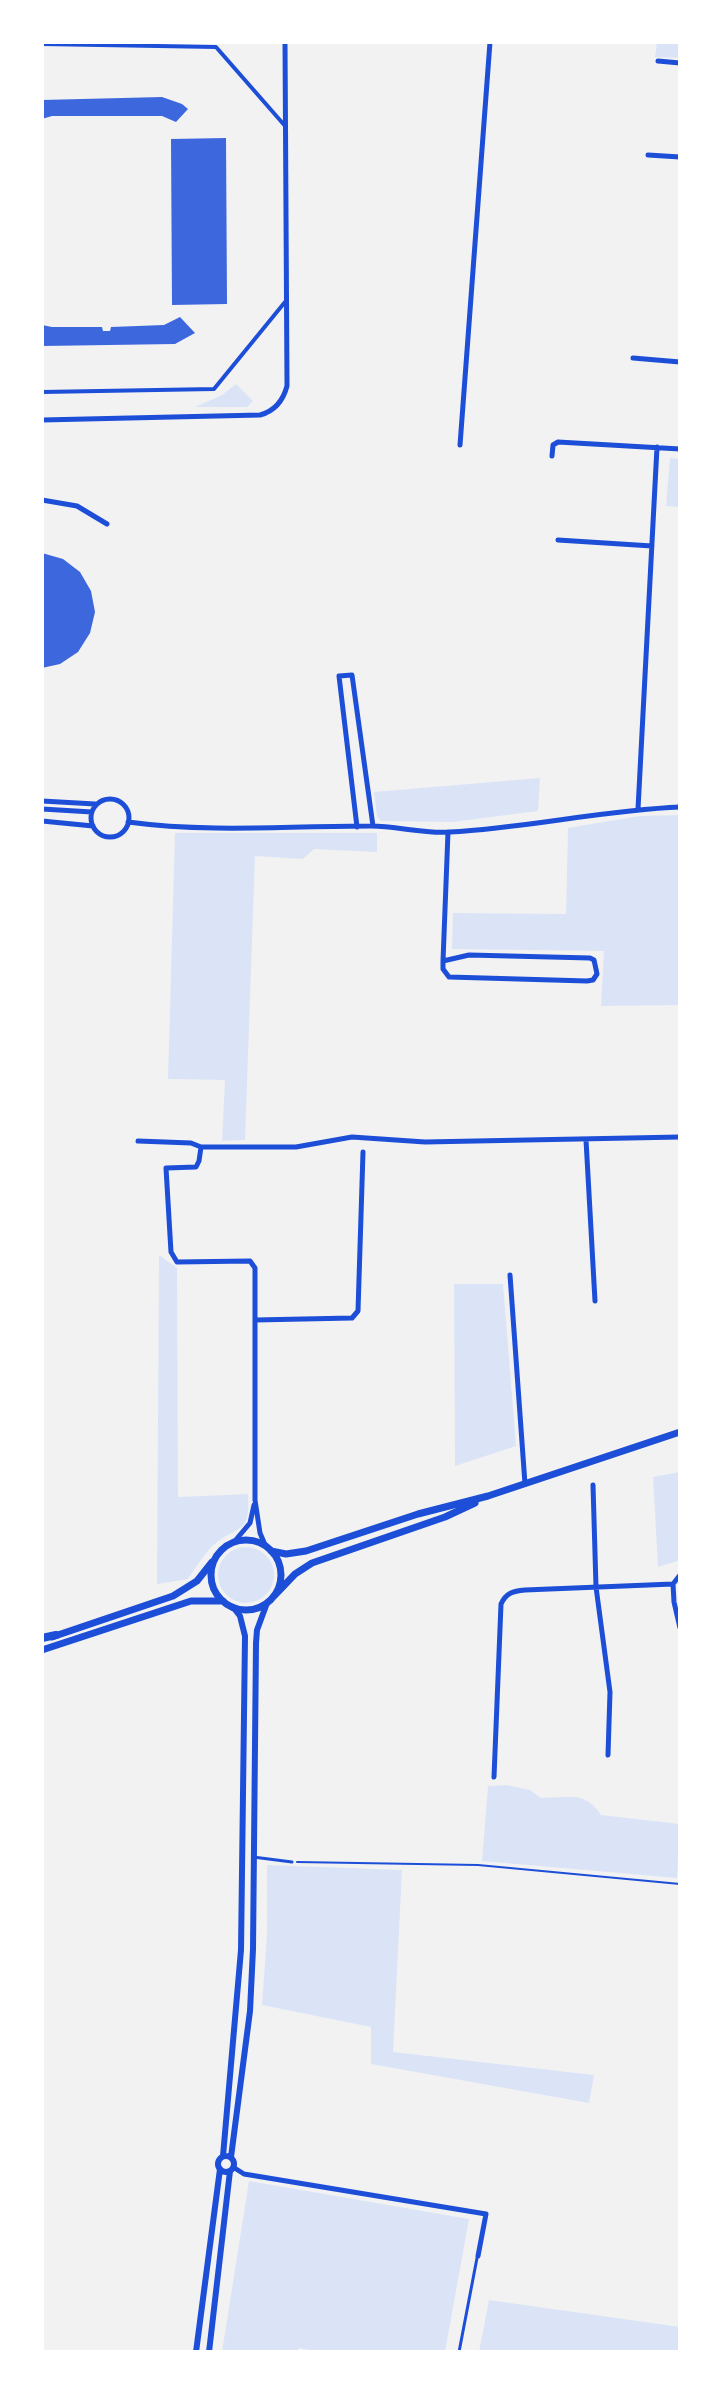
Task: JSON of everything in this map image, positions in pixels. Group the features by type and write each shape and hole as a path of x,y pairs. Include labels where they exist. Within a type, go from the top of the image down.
{"main road":[{"path":"42,1640 173,1596 197,1581 218,1554 234,1542 251,1541 268,1549 292,1554 306,1551 418,1514 488,1496 680,1432"},
{"path":"218,1554 211,1579 215,1591 233,1607 251,1609 267,1603 295,1574 312,1563 445,1517 488,1496"},
{"path":"268,1549 278,1561 280,1572 274,1596"},
{"path":"42,1650 191,1601 223,1601"}],"street":[{"path":"42,420 269,413 281,402 287,386 285,42"},
{"path":"460,445 490,42"},
{"path":"42,44 216,47 286,127"},
{"path":"658,61 680,63"},
{"path":"648,155 680,157"},
{"path":"42,392 214,389 285,302"},
{"path":"633,358 680,362"},
{"path":"552,456 553,445 558,442 680,449"},
{"path":"638,809 657,447"},
{"path":"42,500 77,506 107,524"},
{"path":"558,540 652,546"},
{"path":"357,827 339,676 352,675 373,826"},
{"path":"42,801 96,804 106,799 118,801 127,809 128,822 115,836 102,835 93,826 42,821"},
{"path":"93,826 92,812 96,804"},
{"path":"128,822 170,828 246,830 373,826 448,832 638,809 680,807"},
{"path":"42,809 92,812"},
{"path":"443,961 469,955 590,958 594,960 597,974 593,980 587,981 449,977 443,969 443,961 448,832"},
{"path":"138,1141 191,1143 201,1147 296,1147 352,1137 425,1142 680,1137"},
{"path":"586,1140 595,1301"},
{"path":"201,1147 196,1167 166,1168 172,1258 177,1262 250,1261 255,1268 255,1500 260,1533 268,1549"},
{"path":"255,1320 337,1320 352,1318 358,1311 363,1152"},
{"path":"510,1275 525,1484"},
{"path":"593,1485 596,1587 610,1692 608,1755"},
{"path":"234,1542 250,1523 255,1500"},
{"path":"680,1575 673,1584 680,1628"},
{"path":"494,1777 501,1604 504,1598 511,1591 673,1584"},
{"path":"209,2352 250,2011 256,1637 267,1603"},
{"path":"196,2352 220,2169 218,2162 223,2156 236,2015 243,1861 245,1636 240,1616 233,1607"},
{"path":"223,2156 231,2157"},
{"path":"220,2169 486,2214 478,2256"}],"lane":[{"path":"253,1857 292,1862"},
{"path":"459,2352 478,2256"}],"path":[{"path":"292,1862 478,1865 680,1884"}],"shaded area":[{"path":"657,42 680,42 680,58 655,57"},
{"path":"236,384 253,401 247,407 195,407 222,395"},
{"path":"670,458 680,459 680,507 666,506"},
{"path":"540,778 538,811 452,822 381,821 377,817 374,792"},
{"path":"680,815 680,1005 601,1006 604,951 452,949 453,913 566,914 568,828 639,816"},
{"path":"175,833 377,833 377,852 314,849 303,859 255,856 245,1140 222,1141 225,1080 168,1079"},
{"path":"159,1255 177,1268 178,1497 248,1494 248,1515 242,1526 212,1546 188,1579 157,1584"},
{"path":"454,1284 503,1284 516,1446 455,1466"},
{"path":"680,1472 680,1560 658,1567 653,1477"},
{"path":"246,1547 266,1555 274,1575 266,1595 246,1603 226,1595 218,1575 226,1555"},
{"path":"506,1785 530,1790 541,1798 582,1799 601,1815 680,1824 677,1878 482,1861 488,1786"},
{"path":"267,1865 402,1870 393,2052 594,2075 589,2103 371,2064 371,2027 262,2005 267,1935"},
{"path":"249,2181 469,2219 445,2352 319,2352 299,2348 297,2352 222,2352"},
{"path":"489,2300 680,2327 680,2352 479,2352"}],"building":[{"path":"162,97 188,109 176,122 162,116 52,116 42,119 42,100"},
{"path":"226,138 227,304 172,305 171,139"},
{"path":"180,317 195,333 175,344 42,346 42,325 102,327 103,331 110,331 111,327 164,325"},
{"path":"42,553 63,559 80,572 91,591 95,612 90,633 78,652 60,664 42,668"}]}
